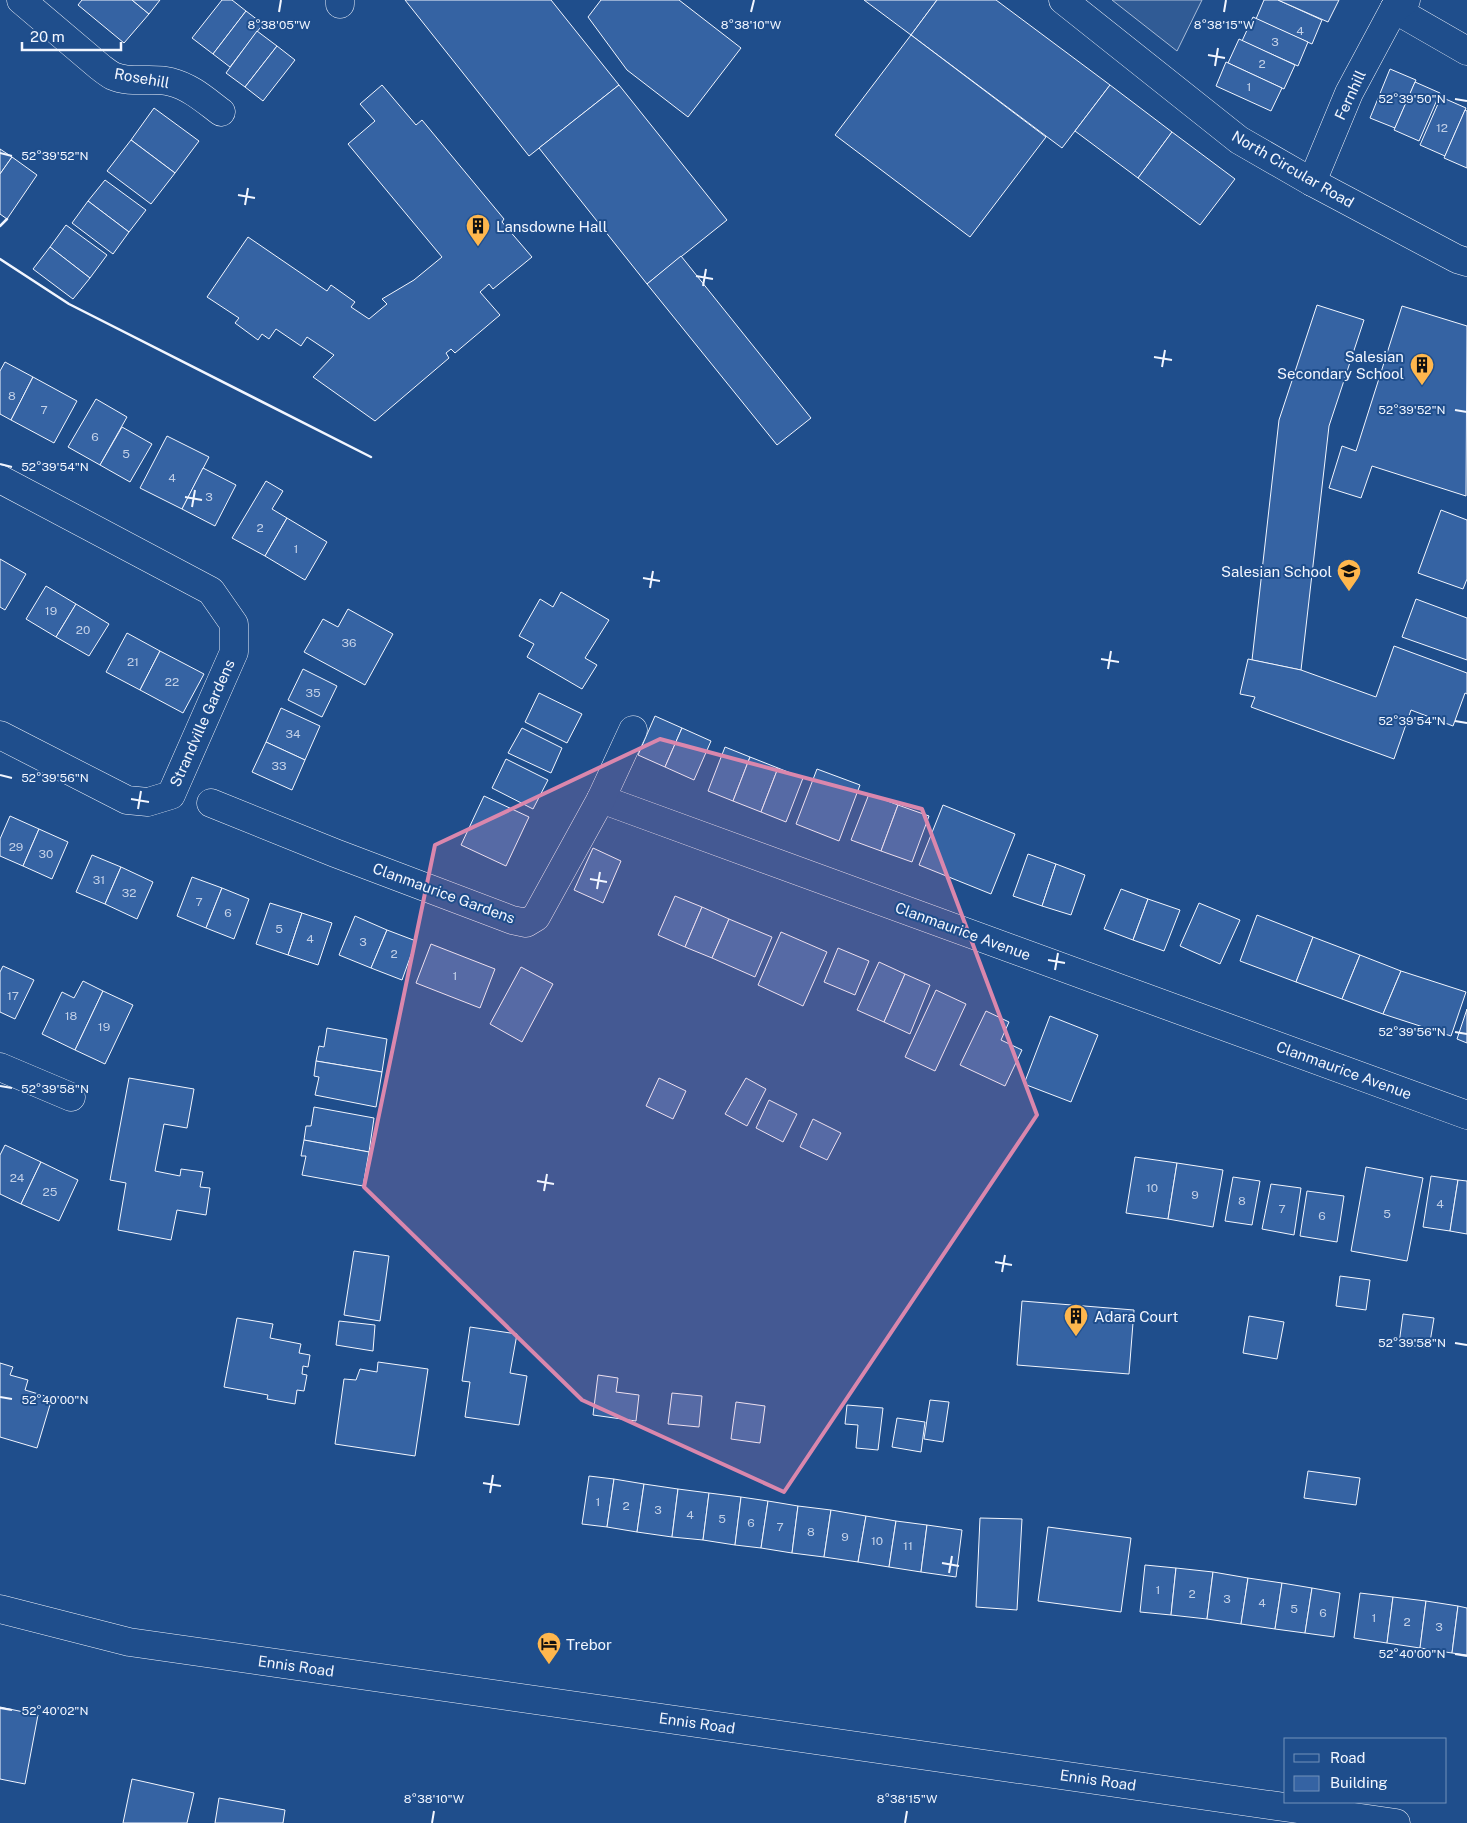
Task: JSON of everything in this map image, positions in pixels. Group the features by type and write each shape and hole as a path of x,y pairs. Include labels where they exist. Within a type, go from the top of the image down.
{"street":[{"name":"Rosehill","path":"21,0 100,67 114,76 133,80 171,82 189,88 221,112"},
{"name":"North Circular Road","path":"1063,0 1239,140 1312,182 1457,259 1467,262"},
{"name":"Fernhill","path":"1312,182 1350,93 1400,5 1467,51"},
{"name":"Strandville Gardens","path":"0,479 211,591 234,624 234,652 171,795 148,802 127,800 0,735"},
{"name":"Clanmaurice Gardens","path":"211,803 335,853 512,920 526,923 536,916 601,799 633,730"},
{"name":"Clanmaurice Avenue","path":"601,799 1467,1116"},
{"path":"0,1067 71,1097"},
{"name":"Ennis Road","path":"0,1609 129,1642 1396,1823"}],"highlighted area":[{"path":"660,739 922,809 1037,1115 784,1492 582,1400 364,1187 435,845"}],"shaded area":[{"path":"1112,0 1202,0 1177,51"}],"building":[{"path":"82,0 132,0 149,14 124,43 78,5"},
{"path":"132,0 160,0 149,14"},
{"path":"222,0 232,0 246,11 213,54 192,38"},
{"path":"405,0 551,0 619,85 529,156"},
{"path":"601,0 679,0 741,48 688,117 627,70 588,17"},
{"path":"864,0 937,0 911,35"},
{"path":"937,0 996,0 1110,85 1062,148 911,35"},
{"path":"1264,0 1278,0 1322,20 1312,44 1256,19"},
{"path":"1278,0 1339,0 1328,22"},
{"path":"246,11 263,24 230,67 213,54"},
{"path":"1253,17 1308,42 1298,66 1242,41"},
{"path":"257,31 277,46 245,87 226,73"},
{"path":"911,35 1046,137 970,237 835,135"},
{"path":"1239,39 1295,65 1284,89 1228,63"},
{"path":"277,46 295,60 263,101 245,87"},
{"path":"1226,62 1282,88 1271,111 1216,86"},
{"path":"1390,69 1416,80 1395,128 1370,118"},
{"path":"1415,82 1440,93 1419,141 1394,130"},
{"name":"Lansdowne Hall","path":"382,85 416,125 422,120 504,219 502,222 532,257 493,289 489,284 480,292 500,315 455,353 451,349 446,353 449,358 375,421 313,377 334,355 307,337 301,346 276,329 269,339 262,334 258,340 235,323 239,318 207,297 248,237 327,291 331,285 355,302 351,307 369,319 387,304 382,299 414,280 442,257 348,144 375,121 360,104"},
{"path":"619,85 727,220 647,284 539,148"},
{"path":"1110,85 1172,132 1138,178 1075,131"},
{"path":"1441,97 1466,108 1445,156 1420,145"},
{"path":"154,108 199,141 175,173 131,140"},
{"path":"1465,110 1467,111 1467,168 1444,158"},
{"path":"1172,132 1235,179 1200,225 1138,178"},
{"path":"131,140 175,173 151,204 107,171"},
{"path":"0,149 12,157 0,174"},
{"path":"12,157 37,175 7,219 0,214 0,174"},
{"path":"105,180 146,210 129,232 88,201"},
{"path":"88,201 129,232 113,254 72,223"},
{"path":"66,225 107,255 90,278 50,247"},
{"path":"50,247 90,278 73,299 33,269"},
{"path":"681,256 811,418 777,445 647,284"},
{"path":"1317,305 1364,320 1329,426 1301,670 1252,660 1279,420"},
{"name":"Salesian Secondary School","path":"1402,306 1467,326 1466,496 1372,466 1361,498 1329,488 1342,446 1356,451"},
{"path":"5,362 33,377 11,420 0,414 0,371"},
{"path":"33,377 77,401 54,443 11,420"},
{"path":"96,399 127,417 100,465 68,447"},
{"path":"122,427 152,444 130,482 100,465"},
{"path":"167,436 209,457 182,509 140,488"},
{"path":"203,468 236,485 215,526 182,509"},
{"path":"266,481 283,491 272,509 287,518 265,556 232,538"},
{"path":"1441,510 1467,520 1467,579 1463,589 1418,573"},
{"path":"287,518 327,542 305,580 265,556"},
{"path":"0,559 26,574 5,610 0,607"},
{"path":"46,586 76,604 56,637 26,619"},
{"path":"561,592 609,620 585,658 597,665 582,689 527,657 534,644 519,636 540,599 553,607"},
{"path":"1416,599 1467,618 1467,660 1402,637"},
{"path":"76,604 109,624 89,656 56,637"},
{"path":"348,609 393,634 365,685 304,652 323,619 338,627"},
{"path":"127,633 160,651 140,690 106,672"},
{"path":"1394,646 1467,673 1467,694 1465,693 1453,726 1411,710 1394,759 1251,707 1255,697 1240,694 1248,659 1301,670 1376,697"},
{"path":"160,651 204,674 183,713 140,690"},
{"path":"303,669 337,686 322,717 288,700"},
{"path":"539,693 582,714 567,743 525,722"},
{"path":"281,708 320,726 305,760 266,742"},
{"path":"655,716 682,728 665,767 638,755"},
{"path":"522,728 562,748 551,773 508,753"},
{"path":"682,728 711,741 694,780 665,767"},
{"path":"266,742 305,760 292,790 252,772"},
{"path":"725,747 750,757 733,801 708,791"},
{"path":"750,757 778,768 761,812 733,801"},
{"path":"506,759 548,780 533,809 492,788"},
{"path":"778,768 803,778 786,822 761,812"},
{"path":"817,769 860,785 839,841 796,824"},
{"path":"869,794 898,805 881,851 851,840"},
{"path":"484,796 529,817 506,866 461,845"},
{"path":"898,805 929,816 912,862 881,851"},
{"path":"943,805 1015,834 991,894 919,865"},
{"path":"10,816 39,829 23,866 0,856 0,839"},
{"path":"39,829 68,842 52,879 23,866"},
{"path":"593,848 621,861 603,903 574,890"},
{"path":"1028,854 1056,864 1042,906 1013,896"},
{"path":"92,855 121,867 105,904 76,892"},
{"path":"1056,864 1085,875 1071,915 1042,906"},
{"path":"121,867 153,882 137,919 105,904"},
{"path":"192,877 222,888 206,928 177,916"},
{"path":"222,888 249,899 234,939 206,928"},
{"path":"1121,889 1148,899 1133,940 1104,929"},
{"path":"675,896 702,907 685,947 658,935"},
{"path":"1148,899 1180,910 1164,951 1133,940"},
{"path":"270,903 302,913 288,955 256,944"},
{"path":"1199,903 1240,920 1220,964 1180,946"},
{"path":"702,907 729,919 712,958 685,947"},
{"path":"302,913 332,923 318,965 288,955"},
{"path":"1257,915 1313,937 1296,982 1240,961"},
{"path":"355,916 387,930 371,968 339,955"},
{"path":"729,919 772,937 755,977 712,958"},
{"path":"387,930 416,941 402,980 371,968"},
{"path":"781,932 827,952 803,1006 758,985"},
{"path":"1313,937 1360,955 1342,999 1296,982"},
{"path":"431,944 495,969 480,1008 416,983"},
{"path":"838,948 869,961 855,995 824,982"},
{"path":"1360,955 1401,971 1383,1014 1342,999"},
{"path":"879,962 905,974 884,1022 857,1010"},
{"path":"3,966 34,980 15,1019 0,1012 0,972"},
{"path":"521,967 553,984 522,1042 490,1024"},
{"path":"1401,971 1466,992 1451,1036 1383,1014"},
{"path":"905,974 930,985 910,1034 884,1022"},
{"path":"83,981 103,991 75,1050 42,1034 62,992 74,998"},
{"path":"936,990 966,1004 935,1071 905,1057"},
{"path":"103,991 133,1005 105,1064 75,1050"},
{"path":"1467,1009 1467,1043 1457,1039"},
{"path":"986,1011 1009,1022 1001,1040 1022,1050 1005,1086 960,1065"},
{"path":"1050,1016 1098,1035 1071,1102 1024,1084"},
{"path":"327,1028 387,1039 382,1072 316,1061 319,1046 324,1047"},
{"path":"316,1061 382,1072 376,1107 315,1095 319,1077 314,1076"},
{"path":"129,1078 194,1089 187,1128 164,1124 155,1171 180,1176 181,1169 203,1172 200,1187 210,1188 206,1215 177,1210 171,1240 118,1230 126,1183 110,1180"},
{"path":"659,1078 686,1091 673,1119 646,1106"},
{"path":"746,1078 766,1089 747,1126 725,1114"},
{"path":"769,1100 797,1114 783,1142 756,1128"},
{"path":"314,1107 374,1118 369,1152 304,1140 306,1126 311,1126"},
{"path":"813,1119 841,1133 827,1160 800,1147"},
{"path":"304,1140 369,1152 363,1186 302,1175 306,1156 301,1156"},
{"path":"5,1145 41,1162 21,1204 0,1194 0,1155"},
{"path":"1135,1157 1177,1163 1168,1219 1126,1213"},
{"path":"41,1162 78,1180 59,1221 21,1204"},
{"path":"1177,1163 1223,1170 1213,1227 1168,1219"},
{"path":"1366,1167 1423,1178 1407,1261 1351,1251"},
{"path":"1431,1176 1458,1180 1450,1231 1423,1227"},
{"path":"1233,1177 1260,1181 1252,1225 1225,1221"},
{"path":"1458,1180 1467,1181 1467,1234 1450,1231"},
{"path":"1271,1184 1301,1188 1294,1235 1262,1229"},
{"path":"1307,1191 1344,1196 1337,1242 1300,1236"},
{"path":"354,1251 389,1256 380,1321 344,1315"},
{"path":"1340,1276 1370,1280 1366,1310 1336,1306"},
{"name":"Adara Court","path":"1022,1301 1134,1310 1129,1374 1017,1365"},
{"path":"1403,1314 1434,1318 1429,1348 1399,1344"},
{"path":"1249,1316 1284,1322 1277,1359 1243,1353"},
{"path":"237,1318 273,1324 270,1338 301,1344 299,1353 310,1355 308,1367 303,1366 302,1374 307,1375 304,1391 297,1390 295,1404 267,1399 268,1395 224,1387"},
{"path":"339,1321 375,1325 373,1351 336,1345"},
{"path":"470,1327 517,1334 510,1373 527,1376 519,1425 465,1417 470,1382 462,1381"},
{"path":"378,1362 428,1369 415,1456 335,1444 344,1379 356,1380 360,1369 377,1372"},
{"path":"0,1363 13,1367 10,1375 28,1380 25,1390 52,1398 37,1448 0,1437"},
{"path":"598,1375 618,1378 616,1392 639,1395 636,1421 593,1415"},
{"path":"672,1393 702,1396 699,1427 668,1424"},
{"path":"930,1400 949,1402 943,1442 924,1439"},
{"path":"736,1402 765,1406 760,1443 731,1439"},
{"path":"847,1405 883,1408 878,1450 856,1448 858,1425 845,1424"},
{"path":"897,1418 925,1422 921,1452 892,1447"},
{"path":"1308,1471 1360,1478 1356,1505 1304,1498"},
{"path":"589,1476 614,1479 607,1527 582,1524"},
{"path":"614,1479 644,1484 637,1532 607,1527"},
{"path":"644,1484 678,1489 672,1537 637,1532"},
{"path":"678,1489 709,1493 703,1540 672,1537"},
{"path":"709,1493 741,1497 735,1545 703,1540"},
{"path":"741,1497 768,1501 761,1548 735,1545"},
{"path":"768,1501 798,1506 792,1553 761,1548"},
{"path":"798,1506 831,1510 824,1557 792,1553"},
{"path":"831,1510 866,1516 858,1562 824,1557"},
{"path":"866,1516 896,1521 889,1567 858,1562"},
{"path":"980,1518 1022,1519 1017,1610 976,1607"},
{"path":"896,1521 927,1525 921,1572 889,1567"},
{"path":"927,1525 962,1530 956,1577 921,1572"},
{"path":"1048,1527 1131,1538 1121,1612 1038,1601"},
{"path":"1145,1565 1176,1568 1171,1615 1140,1612"},
{"path":"1176,1568 1213,1572 1207,1619 1171,1615"},
{"path":"1213,1572 1248,1578 1241,1624 1207,1619"},
{"path":"1248,1578 1282,1583 1275,1629 1241,1624"},
{"path":"1282,1583 1312,1588 1305,1633 1275,1629"},
{"path":"1312,1588 1340,1593 1334,1637 1305,1633"},
{"path":"1360,1593 1393,1597 1387,1643 1354,1638"},
{"path":"1393,1597 1426,1601 1420,1648 1387,1643"},
{"path":"1426,1601 1458,1606 1452,1653 1420,1648"},
{"path":"1458,1606 1467,1608 1467,1655 1452,1653"},
{"path":"0,1707 38,1715 25,1784 0,1779"},
{"path":"132,1779 194,1793 187,1823 123,1823"},
{"path":"219,1798 285,1810 283,1823 215,1823"}],"wall":[{"path":"0,226 7,219"},
{"path":"0,259 69,304 371,457"}],"place":[{"name":"Lansdowne Hall","path":"478,247"},
{"name":"Salesian Secondary School","path":"1422,386"},
{"name":"Salesian School","path":"1349,592"},
{"name":"Adara Court","path":"1076,1337"},
{"name":"Trebor","path":"549,1665"}]}
